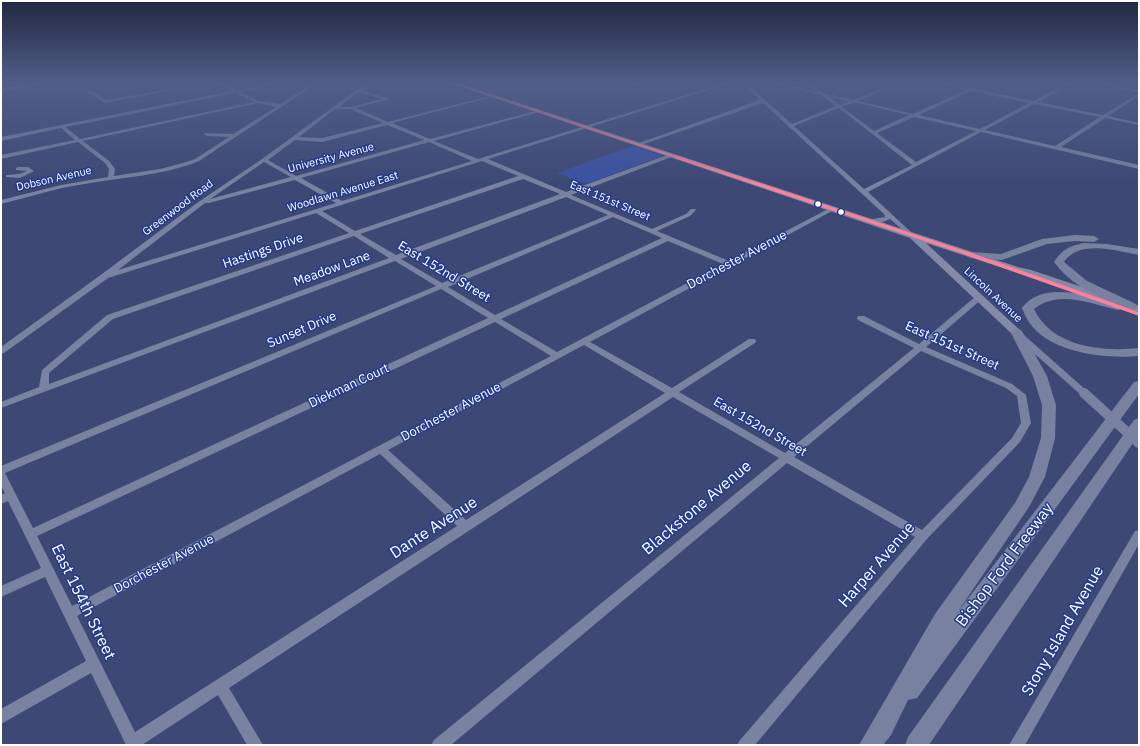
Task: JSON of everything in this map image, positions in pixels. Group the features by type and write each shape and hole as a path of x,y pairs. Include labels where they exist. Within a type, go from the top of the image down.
{"highway":[{"path":"967,254 1002,257 1045,241 1059,239 1091,239 1139,245"},
{"path":"1137,309 1077,280 1059,262 1062,255 1068,250 1079,247 1110,247 1139,252"},
{"path":"1118,307 1064,295 1040,299 1028,308 1034,324 1060,341 1096,352 1125,354 1139,352"},
{"path":"874,740 942,620 1021,507 1037,477 1048,438 1049,405 1040,376 1017,333"},
{"name":"Bishop Ford Freeway","path":"874,740 1139,385"},
{"name":"Bishop Ford Freeway","path":"916,745 1139,423"}],"main road":[{"path":"560,118 967,254 1016,270 1028,272 1137,309"},
{"name":"Lincoln Avenue","path":"911,235 1017,333"},
{"path":"935,258 950,252 967,254"},
{"path":"1016,270 1027,276 1118,307 1137,309"}],"street":[{"path":"1,139 108,118"},
{"path":"1,157 185,118"},
{"name":"Dobson Avenue","path":"1,202 79,183 143,175 189,163 262,118"},
{"name":"Greenwood Road","path":"1,351 105,276 199,204 264,160 320,118"},
{"name":"East 151st Street","path":"376,118 566,195 730,264"},
{"path":"293,138 322,140 408,118"},
{"name":"University Avenue","path":"199,204 510,118"},
{"name":"Woodlawn Avenue East","path":"105,276 616,118"},
{"path":"639,144 715,118"},
{"name":"Lincoln Avenue","path":"781,118 911,235"},
{"path":"790,126 811,118"},
{"path":"853,118 916,165"},
{"path":"874,133 907,118"},
{"path":"925,118 1139,167"},
{"path":"864,192 1005,118"},
{"path":"1056,148 1100,118"},
{"path":"1111,118 1139,124"},
{"path":"62,127 111,166 111,178"},
{"path":"206,134 233,136"},
{"name":"Meadow Lane","path":"1,405 672,155"},
{"path":"10,156 19,165 16,171"},
{"path":"264,160 341,203"},
{"path":"1,178 8,176 20,176 32,171 28,169 16,171 8,176"},
{"name":"Hastings Drive","path":"44,389 44,372 110,316 522,177"},
{"name":"Dorchester Avenue","path":"69,614 558,356 832,209"},
{"path":"652,231 688,215 693,210"},
{"name":"East 152nd Street","path":"316,211 558,356"},
{"path":"868,221 885,220 888,218 887,214"},
{"name":"Sunset Drive","path":"1,470 614,215"},
{"name":"Diekman Court","path":"30,534 668,238"},
{"name":"Blackstone Avenue","path":"438,745 978,298"},
{"name":"East 151st Street","path":"861,318 919,347 1009,386 1022,395 1024,406"},
{"name":"Lincoln Avenue","path":"1017,333 1139,443"},
{"name":"Dante Avenue","path":"134,743 220,685 752,341"},
{"name":"East 152nd Street","path":"584,342 923,536"},
{"name":"Harper Avenue","path":"745,745 923,536 1016,440 1026,423 1024,406"},
{"path":"381,449 466,527"},
{"name":"East 154th Street","path":"1,474 6,497 30,534 134,743"},
{"name":"Stony Island Avenue","path":"1017,745 1139,534"},
{"path":"1,592 48,570"},
{"path":"1,717 94,664"},
{"path":"220,685 255,745"}],"shaded area":[{"path":"633,146 662,156 586,184 557,173"}],"transit line":[{"path":"558,118 1016,270 1027,276 1139,314"}]}
